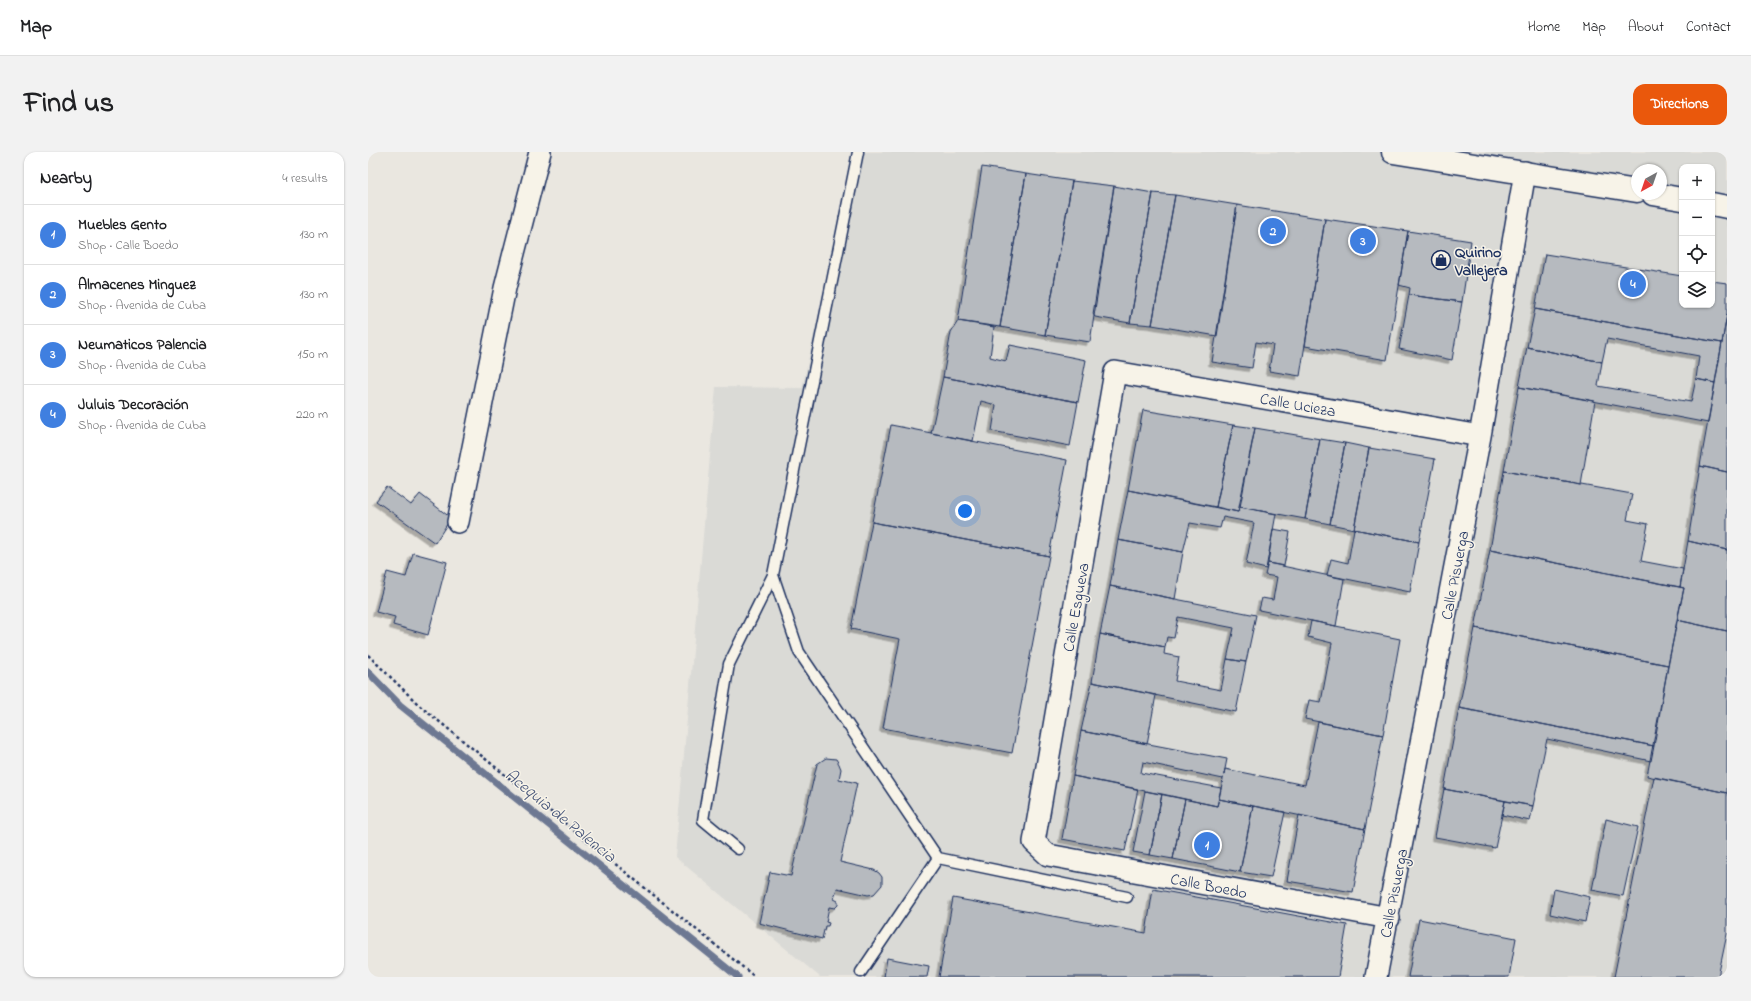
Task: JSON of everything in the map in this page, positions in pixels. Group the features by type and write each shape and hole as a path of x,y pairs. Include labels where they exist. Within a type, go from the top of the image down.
{"main road":[{"path":"1406,153 1631,190"},
{"path":"1667,196 1679,198"},
{"path":"1715,205 1727,207"}],"street":[{"path":"458,522 505,288 540,152"},
{"name":"Calle Pisuerga","path":"1376,977 1480,436 1525,172"},
{"name":"Calle Ucieza","path":"1115,372 1480,436"},
{"name":"Calle Esgueva","path":"1034,842 1115,372"},
{"name":"Calle Boedo","path":"1034,842 1048,855 1388,918"}],"lane":[{"path":"738,849 703,820 730,664 773,575 858,152"},
{"path":"773,575 799,652 938,858 1127,897"},
{"path":"861,972 938,858"}],"path":[{"path":"368,655 420,706 755,977"}],"shaded area":[{"path":"855,152 1727,152 1727,977 820,977 675,857 716,387 802,388"}],"building":[{"path":"982,167 1026,174 1000,327 958,321"},
{"path":"1026,174 1072,181 1045,335 1000,327"},
{"path":"1072,181 1114,186 1090,342 1045,335"},
{"path":"1114,186 1153,193 1130,323 1095,317 1093,314"},
{"path":"1153,193 1175,195 1152,325 1130,323"},
{"path":"1175,195 1237,205 1217,336 1152,325"},
{"path":"1237,205 1325,219 1300,376 1269,371 1273,345 1256,342 1252,368 1212,362"},
{"path":"1325,219 1408,231 1387,360 1305,346"},
{"path":"1408,231 1471,241 1462,302 1409,295 1410,288 1399,285"},
{"path":"1545,254 1679,276 1679,308 1715,308 1715,281 1727,283 1727,315 1722,343 1535,309"},
{"path":"1409,295 1462,302 1452,360 1399,349"},
{"path":"1535,309 1722,343 1715,383 1696,379 1699,356 1607,339 1602,362 1527,347"},
{"path":"1727,315 1727,472 1700,466"},
{"path":"958,321 994,327 990,357 1006,361 1010,345 1086,360 1078,402 943,377 951,332"},
{"path":"1527,347 1602,362 1598,386 1691,402 1696,379 1715,383 1708,423 1519,387"},
{"path":"943,377 1078,402 1070,446 992,431 996,405 981,401 973,441 931,433"},
{"path":"1519,387 1595,401 1581,485 1504,471"},
{"path":"1143,410 1233,425 1216,507 1128,490"},
{"path":"891,425 1067,460 1049,556 872,522"},
{"path":"1233,425 1255,428 1238,512 1216,507"},
{"path":"1255,428 1320,439 1305,519 1240,507"},
{"path":"1320,439 1345,443 1330,524 1305,519"},
{"path":"1345,443 1369,448 1354,529 1330,524"},
{"path":"1369,448 1435,459 1419,542 1354,529"},
{"path":"1700,466 1727,472 1727,550 1688,541"},
{"path":"1504,471 1632,494 1627,520 1648,524 1641,561 1683,569 1680,587 1490,550"},
{"path":"387,487 411,505 420,494 451,518 435,543 376,501"},
{"path":"1128,490 1238,512 1240,507 1276,514 1266,569 1246,564 1254,523 1223,517 1220,528 1190,523 1183,552 1118,540"},
{"path":"872,522 1049,556 1012,753 883,728 900,639 851,629"},
{"path":"1273,529 1290,532 1284,566 1268,563"},
{"path":"1354,529 1419,542 1410,592 1327,575 1331,559 1348,563"},
{"path":"1118,540 1183,552 1175,599 1110,586"},
{"path":"1688,541 1727,550 1727,631 1677,620 1684,588 1680,587"},
{"path":"1490,550 1684,588 1668,665 1475,628"},
{"path":"413,553 447,562 428,635 393,625 395,617 376,612 387,572 406,577"},
{"path":"1268,563 1344,579 1336,626 1259,610 1262,598 1273,600 1277,577 1265,575"},
{"path":"1110,586 1256,615 1246,662 1227,659 1234,628 1178,617 1174,638 1167,637 1165,647 1100,634"},
{"path":"1677,620 1727,631 1727,793 1647,776"},
{"path":"1311,621 1400,639 1383,735 1305,719 1309,700 1321,702 1332,643 1308,637"},
{"path":"1475,628 1668,665 1654,746 1459,708"},
{"path":"1100,634 1165,647 1164,654 1179,657 1175,681 1221,690 1227,659 1246,662 1236,712 1092,682"},
{"path":"1092,682 1156,695 1147,744 1081,731"},
{"path":"1459,708 1654,746 1651,761 1547,739 1533,806 1444,789"},
{"path":"1318,722 1383,735 1365,829 1219,799 1225,769 1305,785"},
{"path":"1081,731 1227,759 1223,779 1143,762 1141,773 1221,788 1217,806 1073,776"},
{"path":"826,758 836,759 841,769 839,779 857,783 840,862 874,870 882,877 882,885 874,894 868,895 837,888 834,899 838,901 838,905 835,908 829,907 826,922 829,923 828,926 825,926 822,939 759,923 770,872 791,876 817,764"},
{"path":"1073,776 1138,789 1125,851 1062,839"},
{"path":"1654,777 1727,793 1727,934 1718,977 1614,977"},
{"path":"1444,789 1505,801 1495,848 1435,837"},
{"path":"1145,791 1162,794 1150,855 1133,852"},
{"path":"1162,794 1185,799 1173,859 1150,855"},
{"path":"1185,799 1217,806 1219,799 1253,806 1240,872 1173,859"},
{"path":"1505,801 1533,806 1530,821 1502,815"},
{"path":"1253,806 1285,812 1271,877 1240,872"},
{"path":"1299,815 1365,829 1353,892 1287,881"},
{"path":"1606,819 1638,827 1623,896 1592,890"},
{"path":"1153,889 1347,925 1338,977 939,977 953,898 1146,933"},
{"path":"1554,889 1590,897 1585,922 1550,914"},
{"path":"1419,919 1516,938 1509,977 1408,977"},
{"path":"887,958 929,966 927,977 884,977"}],"waterway":[{"name":"Acequia de Palencia","path":"368,672 400,705 738,977"}],"place":[{"name":"Almacenes Minguez","path":"1273,231"},
{"name":"Neumaticos Palencia","path":"1363,241"},
{"name":"Quirino Vallejera","path":"1441,260"},
{"name":"Juluis Decoración","path":"1633,284"},
{"name":"Muebles Gento","path":"1207,845"}]}
